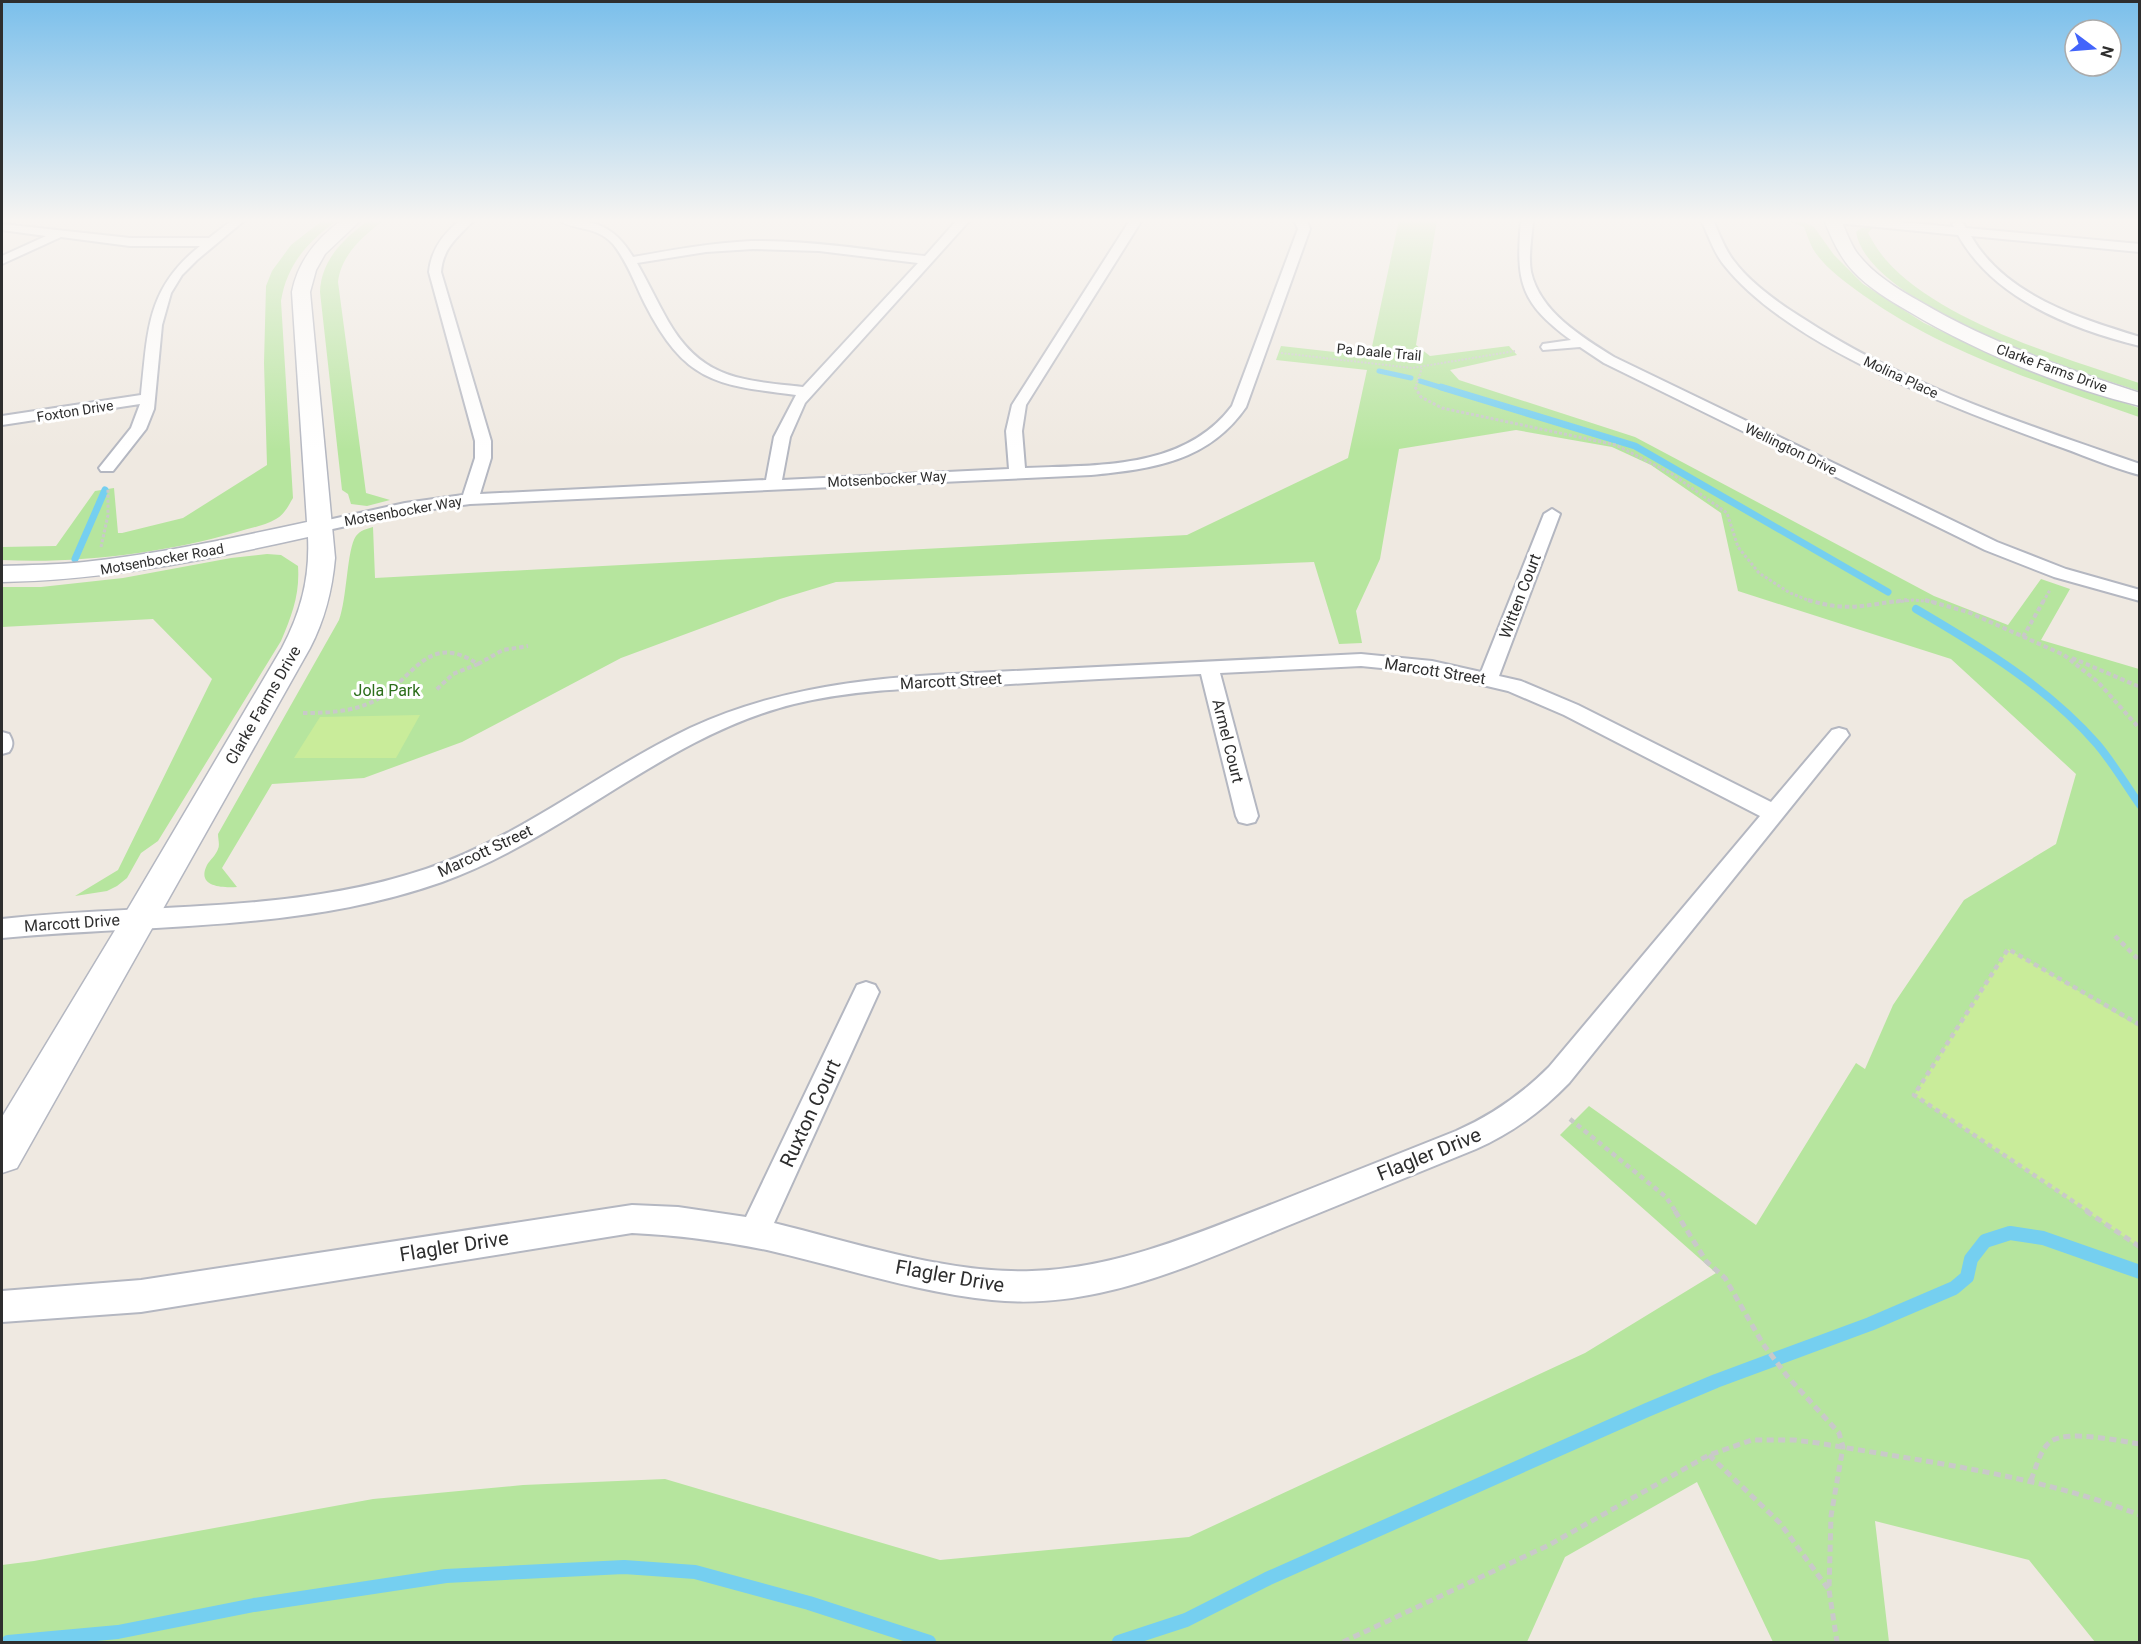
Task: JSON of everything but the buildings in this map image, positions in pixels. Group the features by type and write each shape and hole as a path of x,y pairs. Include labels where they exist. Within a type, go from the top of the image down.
{"street":[{"path":"107,468 138,429 149,398 155,325 164,297"},
{"name":"Clarke Farms Drive","path":"2,1154 142,917 310,620 318,600 321,579 319,527 301,297"},
{"path":"442,297 483,441 483,458 470,499"},
{"path":"649,297 676,345 696,364 714,374 736,381 806,392"},
{"path":"773,485 787,422 806,392 894,297"},
{"path":"1018,473 1013,433 1019,405 1087,297"},
{"name":"Motsenbocker Way","path":"319,527 405,508 470,499 1101,470 1151,462 1192,447 1225,426 1239,407 1279,297"},
{"name":"Wellington Drive","path":"1537,297 1553,317 1582,343 1609,360 1991,546 2060,573 2139,596"},
{"name":"Molina Place","path":"1764,297 1823,338 1938,394 2139,470"},
{"name":"Clarke Farms Drive","path":"1899,297 1957,331 2018,358 2139,400"},
{"path":"2030,297 2056,311 2139,342"},
{"path":"1548,347 1582,343"},
{"name":"Foxton Drive","path":"2,421 149,398"},
{"name":"Witten Court","path":"1488,679 1552,514"},
{"name":"Motsenbocker Road","path":"2,574 41,574 123,566 210,552 319,527"},
{"name":"Marcott Street","path":"142,917 285,909 321,904 374,893 435,875 525,833 691,736 738,716 789,699 842,689 907,683 1360,660 1409,663 1514,686 1571,710 1775,814"},
{"name":"Armel Court","path":"1209,667 1247,816"},
{"name":"Flagler Drive","path":"2,1307 141,1296 632,1219 683,1221 754,1233 955,1281 1023,1287 1086,1282 1120,1275 1160,1262 1466,1140 1498,1126 1520,1111 1559,1076 1839,735"},
{"path":"2,739 2,747"},
{"name":"Marcott Drive","path":"2,928 142,917"},
{"name":"Ruxton Court","path":"754,1233 866,992"}],"path":[{"name":"Pa Daale Trail","path":"1276,352 1422,368 1450,361 1515,351"},
{"path":"1422,368 1413,386 1417,393 1431,403 1460,414 1617,445 1698,490 1727,513 1742,555 1754,569 1773,583 1802,597 1831,605 1856,608 1913,599 1940,603 2139,687"},
{"path":"101,548 108,515 108,488"},
{"path":"2023,637 2055,582"},
{"path":"435,691 437,686 453,674 478,664 503,650 528,646"},
{"path":"303,713 340,712 369,704 380,698 420,662 435,654 450,651 465,653 478,664"},
{"path":"2068,657 2139,729"},
{"path":"2115,936 2139,963"},
{"path":"2139,1025 2008,949 1914,1095 2139,1247"},
{"path":"1570,1119 1666,1197 1706,1261 1725,1278 1764,1344 1787,1376 1839,1432 1843,1448 1831,1516 1829,1590 1837,1642"},
{"path":"2031,1480 2043,1452 2052,1440 2065,1436 2139,1444"},
{"path":"1344,1642 1549,1545 1709,1455 1736,1444 1771,1439 1794,1440 2031,1480 2104,1501 2139,1515"},
{"path":"1709,1455 1780,1523 1829,1590"}],"green space":[{"path":"266,297 282,297 293,498 282,515 257,527 151,551 60,560 2,560 2,547 56,546 95,491 114,488 118,533 122,533 183,518 267,465 264,363"},
{"path":"321,297 340,297 366,493 390,500 367,506 351,504 348,494 342,490"},
{"name":"Jola Park","path":"1383,297 1424,297 1416,345 1430,356 1509,346 1517,355 1450,370 1459,380 1635,437 1934,596 2008,625 2041,579 2070,589 2041,640 2139,669 2139,1642 2095,1642 2029,1560 1875,1521 1889,1642 1773,1642 1697,1482 1565,1557 1527,1642 2,1642 2,1565 373,1499 523,1485 665,1479 940,1560 1189,1537 1585,1353 1716,1273 1560,1135 1589,1106 1756,1225 1856,1063 1865,1069 1893,1005 1964,900 2056,844 2076,774 1951,659 1738,591 1721,513 1651,465 1612,447 1516,430 1399,449 1380,559 1356,611 1362,643 1339,644 1314,562 836,582 780,599 621,658 462,742 364,778 272,784 222,868 237,887 212,885 205,878 207,865 219,847 218,834 339,620 353,542 362,531 373,527 375,578 1187,535 1348,458 1367,370 1276,360 1281,346 1370,356"},
{"path":"1866,297 1883,297 1924,323 2005,361 2139,408 2139,417 1997,366 1962,351 1895,316"},
{"path":"1915,297 1930,297 2004,335 2074,362 2139,383 2139,391 2024,351 1934,309"},
{"path":"267,554 281,555 298,566 298,586 294,604 281,641 158,841 141,853 127,878 117,886 107,891 75,896 118,870 212,679 153,619 2,627 2,587 41,587 123,578 231,558"},
{"path":"420,715 396,758 294,758 320,717"},
{"path":"2008,949 2139,1027 2139,1247 1914,1095"}],"waterway":[{"path":"1379,371 1411,378"},
{"path":"1420,381 1446,389"},
{"path":"1441,387 1635,446 1888,592"},
{"path":"75,559 105,490"},
{"path":"1916,609 1989,653 2057,704 2097,744 2140,805"},
{"path":"1119,1642 1186,1620 1267,1579 1647,1410 1716,1381 1870,1324 1954,1288 1967,1277 1971,1259 1985,1241 2010,1233 2043,1238 2140,1272"},
{"path":"8,1642 118,1632 254,1605 446,1576 624,1567 695,1572 809,1603 929,1642"}]}
